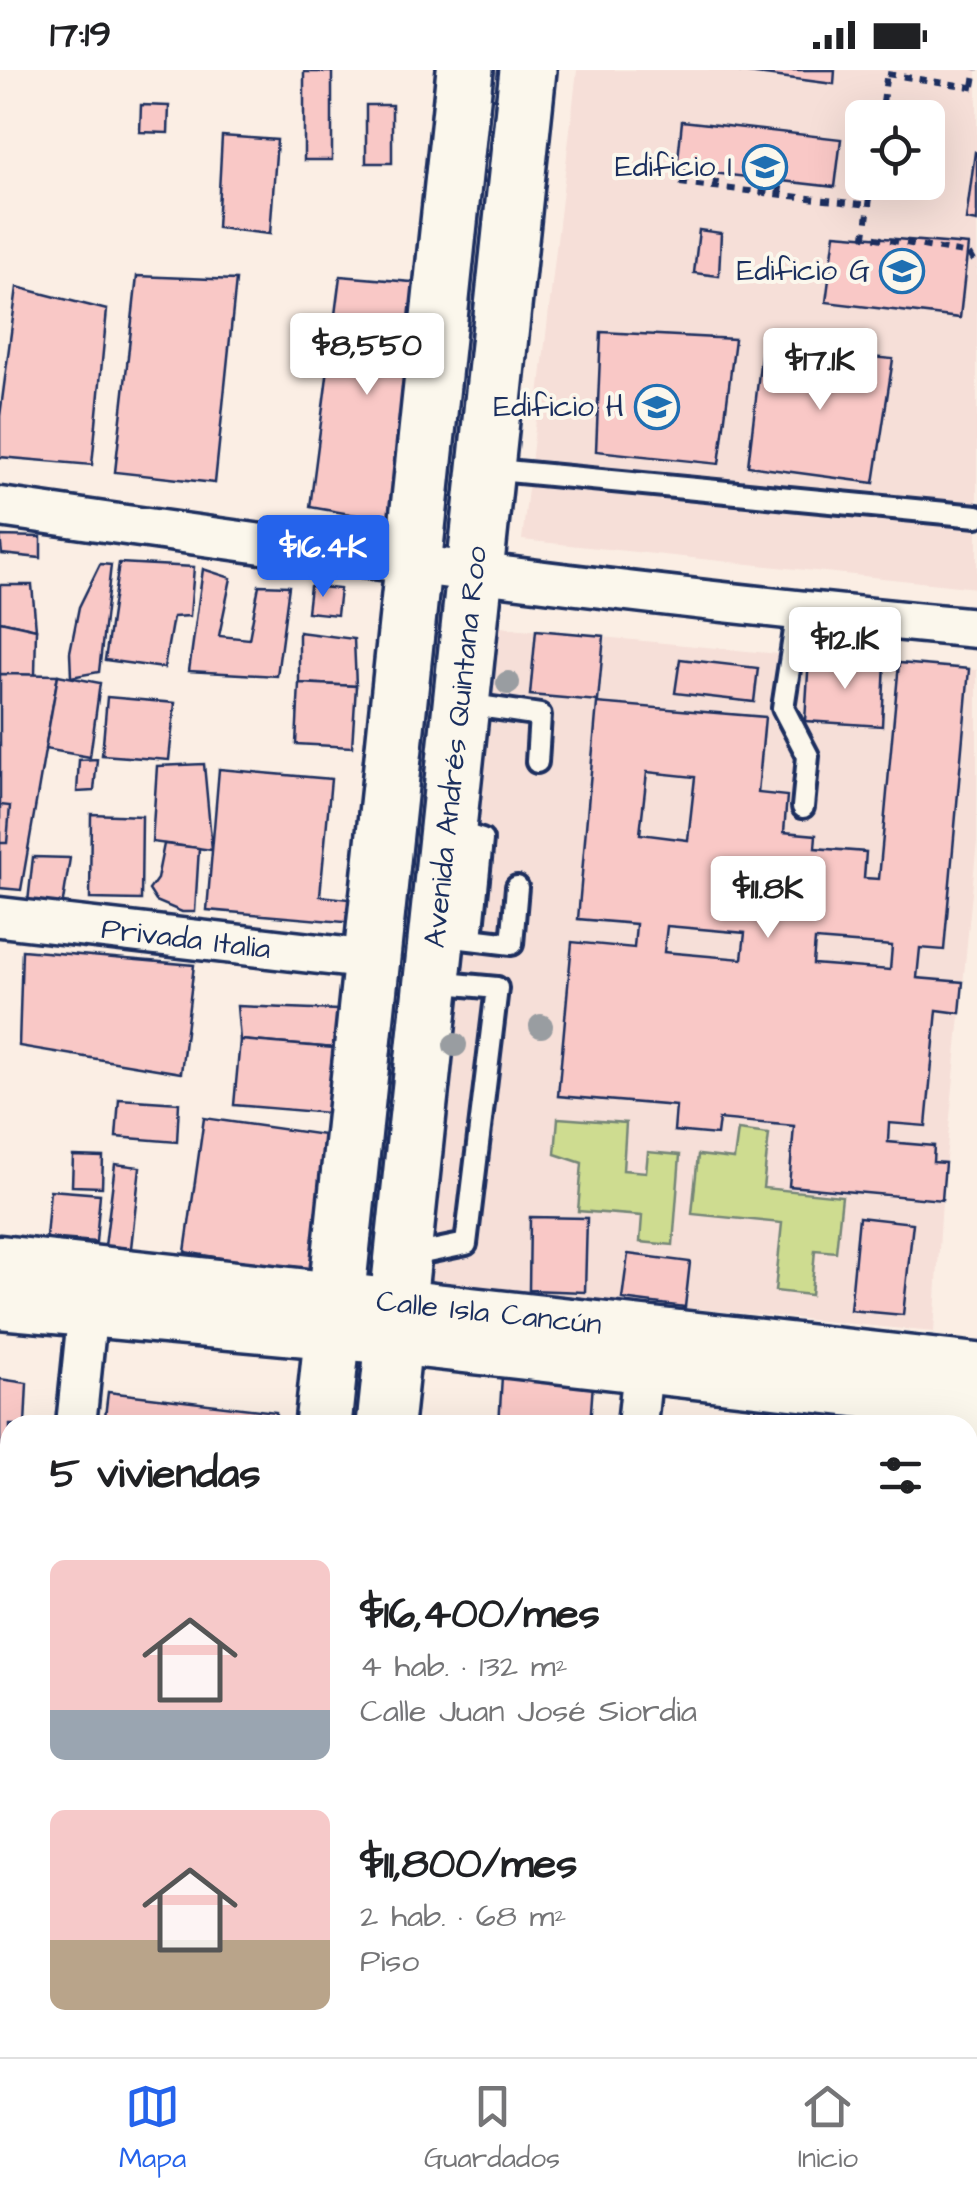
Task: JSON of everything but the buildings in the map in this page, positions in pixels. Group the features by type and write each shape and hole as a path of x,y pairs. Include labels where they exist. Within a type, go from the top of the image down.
{"main road":[{"name":"Avenida Andrés Quintana Roo","path":"323,1415 465,70"},
{"name":"Avenida Andrés Quintana Roo","path":"386,1415 446,952 448,829 528,70"}],"street":[{"path":"0,507 413,566 798,612 977,628"},
{"name":"Privada Italia","path":"0,917 372,960"},
{"name":"Calle Isla Cancún","path":"0,1260 90,1292"},
{"path":"77,1415 90,1292"},
{"name":"Calle Isla Cancún","path":"0,1304 90,1292 334,1316 398,1300 976,1382"},
{"name":"Calle Isla Cancún","path":"398,1300 643,1368 976,1382"},
{"path":"638,1415 643,1368"},
{"path":"972,1415 976,1382"}],"lane":[{"path":"486,470 977,516"},
{"path":"798,612 783,708 808,756 803,807"},
{"path":"461,703 540,715 537,762"},
{"path":"446,952 512,944 517,887"}],"path":[{"path":"883,100 887,72 975,87 976,70"},
{"path":"715,187 717,174"},
{"path":"779,194 781,181"},
{"path":"680,183 869,205"},
{"path":"870,200 865,236 969,254 977,268"}],"shaded area":[{"path":"577,70 977,70 977,588 522,540"},
{"path":"490,626 977,670 977,841 942,1200 934,1332 424,1282"}],"green space":[{"path":"558,1118 626,1123 623,1170 646,1172 648,1152 680,1155 673,1245 640,1242 642,1216 578,1211 582,1163 555,1154"},
{"path":"738,1130 769,1134 763,1188 842,1196 836,1252 815,1250 811,1295 775,1291 782,1223 692,1214 698,1155 734,1159"}],"place":[{"name":"Edificio I","path":"765,167"},
{"name":"Edificio G","path":"902,271"},
{"name":"Edificio H","path":"657,407"}]}
